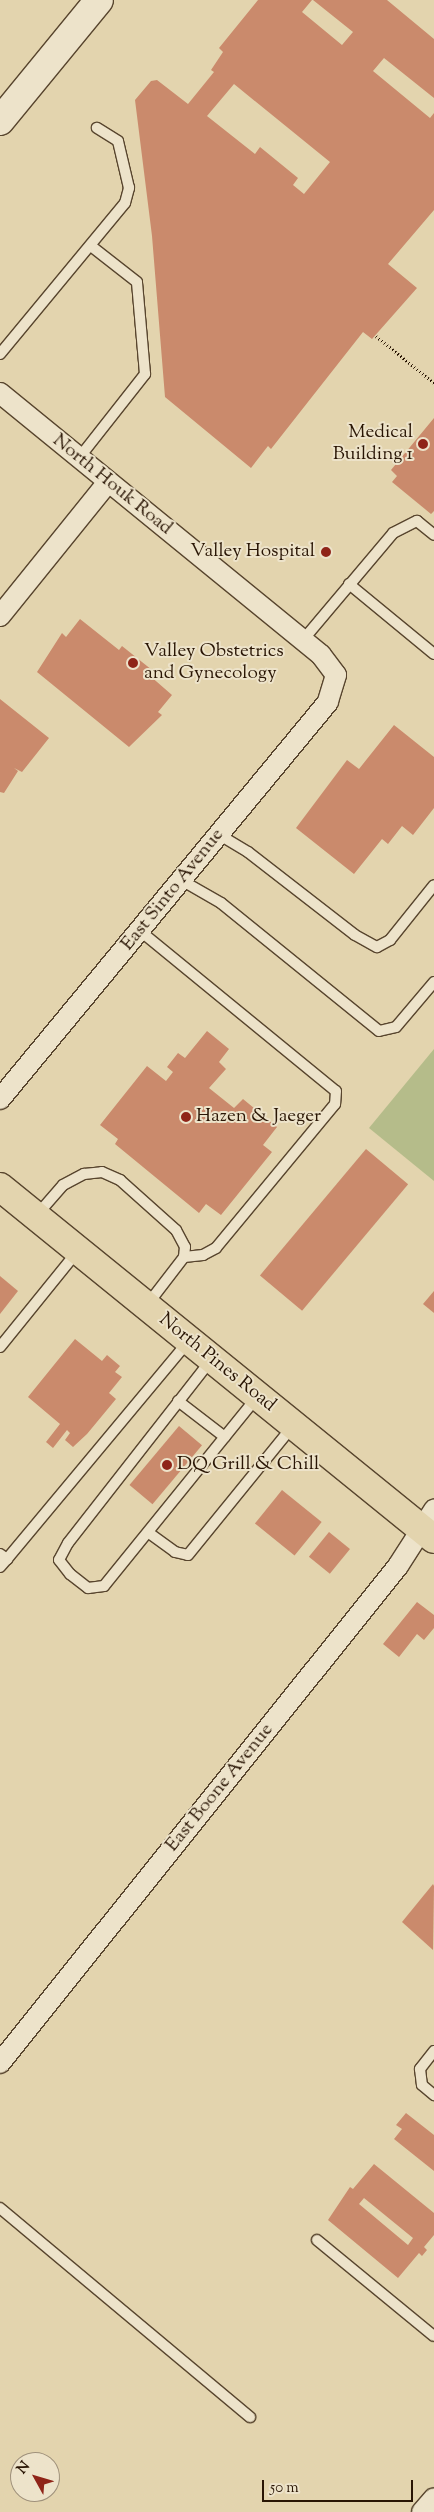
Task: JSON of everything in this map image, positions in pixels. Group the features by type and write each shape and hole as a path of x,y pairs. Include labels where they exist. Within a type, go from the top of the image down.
{"main road":[{"name":"North Pines Road","path":"0,1187 293,1425 430,1526"}],"street":[{"path":"0,121 98,0"},
{"name":"North Houk Road","path":"0,393 321,655 336,675"},
{"path":"0,616 108,482"},
{"name":"East Sinto Avenue","path":"0,1099 328,702 336,675"},
{"name":"East Boone Avenue","path":"0,2063 430,1526"},
{"path":"422,2512 434,2498"}],"lane":[{"path":"0,354 125,203 129,188 118,141 97,128"},
{"path":"79,458 145,374 137,282 91,246"},
{"path":"303,640 393,533 417,521 434,535"},
{"path":"349,584 434,654"},
{"path":"218,834 376,947 390,940 434,885"},
{"path":"181,880 221,903 379,1031 396,1027 434,982"},
{"path":"139,930 336,1091 335,1104 216,1248 204,1256 184,1257"},
{"path":"36,1216 63,1186 84,1174 102,1172 120,1180 176,1230 185,1247 184,1257 146,1306"},
{"path":"0,1347 77,1251"},
{"path":"2,1560 189,1341"},
{"path":"211,1359 58,1560 88,1588 104,1586 149,1533 258,1396"},
{"path":"178,1402 225,1437"},
{"path":"149,1533 175,1552 188,1556 293,1425"},
{"path":"434,2051 420,2069 422,2085 434,2095"},
{"path":"0,2208 250,2417"},
{"path":"317,2240 434,2336"}],"path":[{"path":"376,336 434,383"}],"green space":[{"path":"434,1049 434,1181 369,1128"}],"building":[{"path":"258,0 312,0 302,12 342,45 353,32 313,0 387,0 434,39 434,98 384,58 373,71 430,118 434,113 434,210 388,264 417,288 372,339 363,332 271,449 268,446 251,468 165,397 152,236 135,100 151,81 157,80 188,104 214,72 211,70 223,52 219,48","holes":["234,84 330,162 304,194 293,185 298,178 260,147 255,154 207,116"]},
{"name":"Medical Building 1","path":"434,418 434,511 431,514 392,482 397,476 391,470"},
{"path":"80,619 119,650 122,646 152,670 149,675 172,695 158,712 162,715 129,747 37,672 62,633 66,637"},
{"path":"0,699 49,738 22,772 14,768 18,771 4,793 0,792"},
{"path":"394,725 434,757 434,808 413,835 402,826 388,844 382,839 354,874 296,828 347,760 359,769"},
{"name":"Hazen & Jaeger","path":"207,1031 229,1049 219,1062 226,1069 209,1088 234,1108 243,1099 277,1127 263,1145 272,1152 221,1215 206,1204 199,1213 115,1144 118,1139 100,1125 147,1066 166,1081 173,1072 167,1067 178,1053 185,1058"},
{"path":"366,1149 408,1184 302,1311 260,1275"},
{"path":"0,1276 18,1291 0,1314"},
{"path":"434,1291 434,1313 423,1304"},
{"path":"75,1339 102,1361 107,1355 120,1366 115,1372 122,1377 109,1393 116,1399 87,1434 73,1447 65,1440 70,1433 67,1430 53,1448 46,1442 60,1424 28,1397"},
{"name":"DQ Grill & Chill","path":"179,1426 202,1445 152,1504 130,1485"},
{"path":"282,1490 322,1522 295,1556 255,1523"},
{"path":"329,1532 350,1549 330,1574 309,1557"},
{"path":"417,1602 434,1615 434,1628 424,1640 417,1634 399,1657 383,1644"},
{"path":"433,1884 434,1886 433,1950 402,1922"},
{"path":"406,2113 434,2135 434,2171 394,2139 402,2129 396,2125"},
{"path":"374,2164 434,2213 434,2235 424,2247 427,2250 422,2256 419,2253 398,2278 328,2220 350,2187 353,2189","holes":["364,2198 413,2238 408,2245 359,2204"]}],"place":[{"name":"Medical Building 1","path":"423,444"},
{"name":"Valley Hospital","path":"326,552"},
{"name":"Valley Obstetrics and Gynecology","path":"133,663"},
{"name":"Hazen & Jaeger","path":"186,1117"},
{"name":"DQ Grill & Chill","path":"167,1465"}]}
